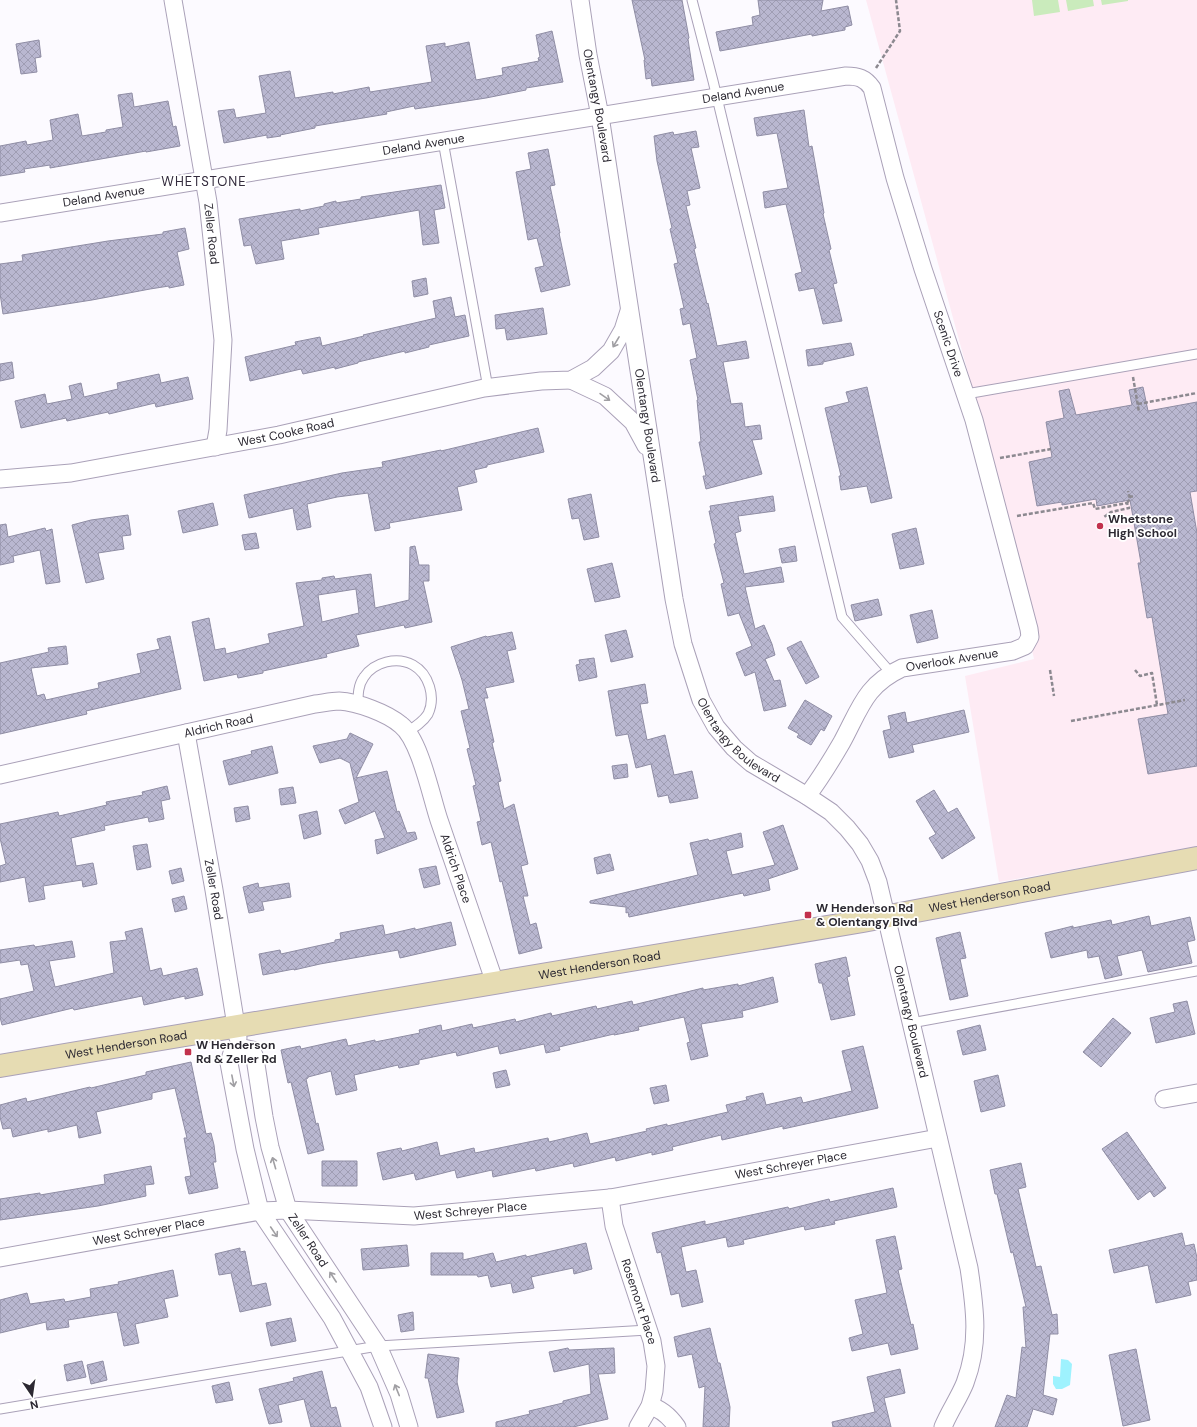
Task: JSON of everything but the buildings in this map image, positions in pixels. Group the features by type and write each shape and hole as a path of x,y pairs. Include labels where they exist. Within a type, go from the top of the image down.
{"main road":[{"name":"West Henderson Road","path":"0,1066 237,1037 495,984 886,916 1197,858"}],"street":[{"name":"Zeller Road","path":"173,0 208,202 223,340 218,430 215,447"},
{"name":"Olentangy Boulevard","path":"580,0 630,306 673,592 682,637 701,700 716,727 734,748 751,763 831,812 847,828 860,844 870,861 878,882 969,1268 975,1310 974,1351 964,1383 943,1427"},
{"name":"Deland Avenue","path":"0,213 846,76 857,76 867,81"},
{"name":"Scenic Drive","path":"867,81 872,88 895,178 921,261 966,394 992,486 1029,629"},
{"name":"West Cooke Road","path":"0,479 71,474 279,434 488,388 541,381 571,380 593,368 611,351 624,330 630,306"},
{"name":"West Cooke Road","path":"571,380 605,396 633,422 652,456"},
{"name":"Overlook Avenue","path":"807,796 822,776 843,741 871,689 891,673 902,668 1013,651 1025,646 1030,637 1029,629"},
{"name":"Aldrich Road","path":"0,775 315,704 338,701 358,704 401,725 407,732 419,753"},
{"name":"Zeller Road","path":"186,733 214,890 237,1037 229,1063 245,1149 260,1211 332,1318 369,1387 383,1427"},
{"name":"Aldrich Place","path":"419,753 437,813 495,984"},
{"name":"Zeller Road","path":"237,1037 252,1050 255,1058 270,1147 288,1210 378,1346 399,1394 409,1427"},
{"path":"1164,1099 1197,1093"},
{"name":"West Schreyer Place","path":"0,1258 260,1211 288,1210 414,1216 610,1198 938,1138"},
{"name":"Rosemont Place","path":"610,1198 614,1226 652,1341 656,1366 654,1391 650,1406 638,1427"},
{"path":"650,1406 664,1412 671,1418 677,1427"}],"lane":[{"path":"692,0 717,97 842,617 891,673"},
{"path":"443,141 488,388"},
{"path":"966,394 1197,354"},
{"path":"358,704 358,690 363,677 373,667 386,661 400,660 413,665 424,674 430,686 432,700 428,714 419,724 407,732"},
{"path":"911,1024 1197,971"},
{"path":"0,1409 378,1346 648,1330"}],"path":[{"path":"867,81 900,31 896,0"},
{"path":"1130,365 1139,412"},
{"path":"1138,404 1197,393"},
{"path":"1000,458 1051,449"},
{"path":"1104,517 1111,512 1129,508 1127,503 1130,499 1128,491"},
{"path":"1129,497 1134,496"},
{"path":"1017,516 1093,503 1095,509 1127,503"},
{"path":"1050,670 1054,696"},
{"path":"1135,670 1140,676 1152,674 1157,705"},
{"path":"1071,721 1185,700"}],"shaded area":[{"name":"Whetstone High School","path":"866,0 1197,0 1197,847 999,882 965,676 1034,659 973,391"}],"green space":[{"path":"1032,0 1058,0 1060,12 1034,16"},
{"path":"1066,0 1093,0 1094,6 1068,11"},
{"path":"1101,0 1128,0 1128,1 1102,5"}],"water":[{"path":"1061,1359 1068,1360 1072,1364 1070,1385 1062,1389 1056,1389 1053,1384 1053,1376 1060,1377"}],"place":[{"name":"Whetstone High School","path":"1100,526"},
{"name":"W Henderson Rd & Olentangy Blvd","path":"808,915"},
{"name":"W Henderson Rd & Zeller Rd","path":"188,1052"}],"district":[{"name":"WHETSTONE","path":"204,181"}]}
